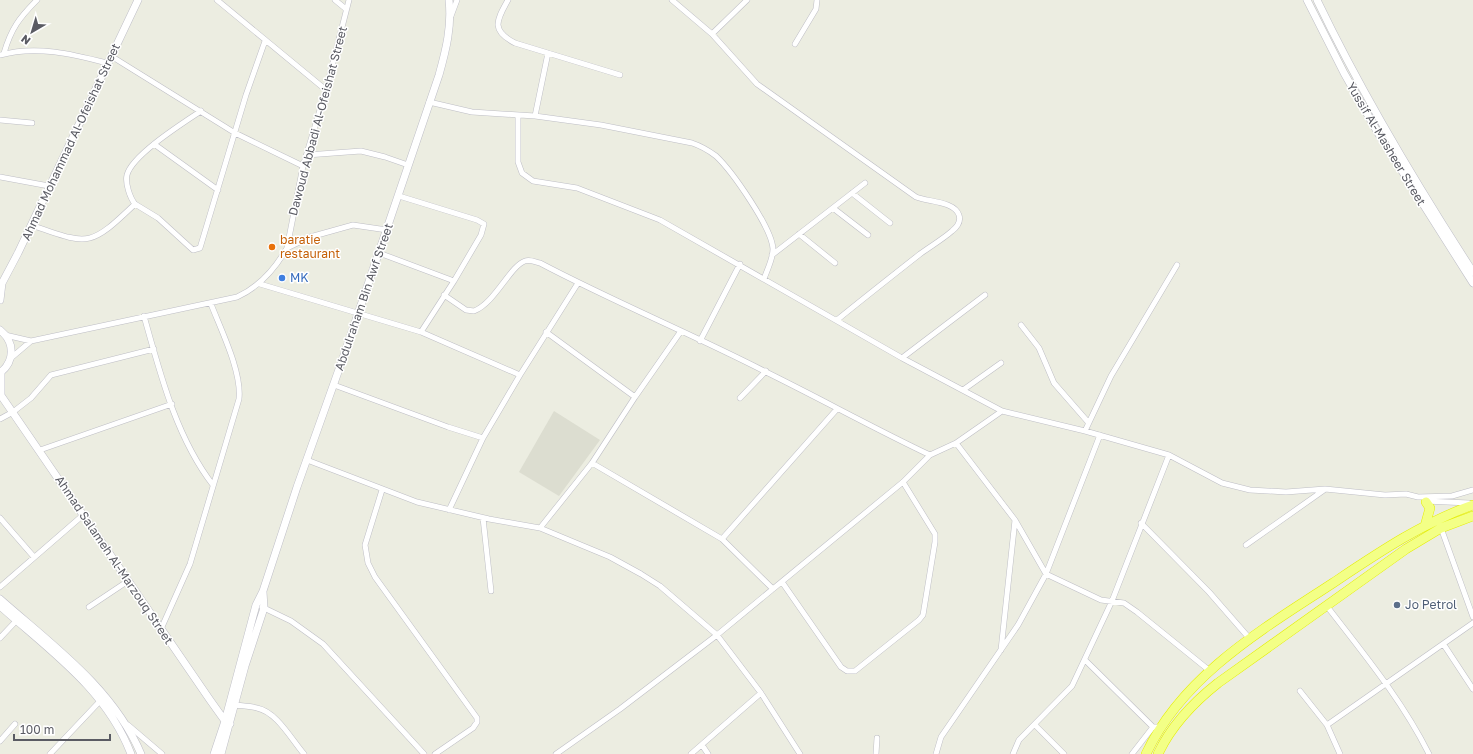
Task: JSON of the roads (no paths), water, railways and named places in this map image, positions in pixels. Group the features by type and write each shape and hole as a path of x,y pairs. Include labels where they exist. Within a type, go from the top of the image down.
{"highway":[{"path":"1422,499 1430,508 1425,526"},
{"path":"1146,754 1157,727 1182,699 1210,671 1250,639 1356,568 1425,526 1472,503"},
{"path":"1158,754 1174,728 1204,694 1406,549 1441,528 1473,516"}],"street":[{"path":"2,54 14,27 24,12 36,0"},
{"name":"Ahmad Mohammad Al-Ofeishat Street","path":"0,300 1,285 138,0"},
{"path":"217,0 326,90"},
{"path":"335,0 346,9"},
{"name":"Dawoud Abbadi Al-Ofeishat Street","path":"11,358 31,341 144,316 211,304 237,297 260,284 287,248 303,166 326,90 349,0"},
{"name":"Abdulraham Bin Awf Street","path":"221,754 256,605 263,592 307,460 359,313 399,196 443,59 451,17 449,0"},
{"path":"451,17 457,0"},
{"path":"508,0 498,18 498,27 500,32 515,43 620,75"},
{"path":"672,0 712,34 749,78 757,84 916,197 929,202 949,205 955,209 959,215 958,224 953,230 922,252 836,320"},
{"path":"712,34 747,0"},
{"path":"795,44 816,9 816,0"},
{"name":"Yussif Al-Masheer Street","path":"1307,0 1344,73 1378,133 1473,283"},
{"name":"Yussif Al-Masheer Street","path":"1317,0 1346,60 1386,130 1473,272"},
{"path":"201,111 154,144 132,166 126,177 128,188 136,204 151,212 190,247 197,250 201,244 246,95 266,42"},
{"path":"2,54 26,50 57,52 109,60 201,111 235,133 303,166"},
{"path":"535,116 548,53"},
{"path":"429,102 472,112 535,116 600,125 692,143 703,147 716,157 744,192 767,230 773,248 764,279"},
{"path":"518,116 518,162 522,173 526,177 533,181 577,188 638,210 676,228 902,358 1002,411 1085,431 1169,454 1211,477 1233,486 1266,491 1325,489 1385,496 1406,494 1422,499 1472,503"},
{"path":"0,120 32,123"},
{"path":"154,144 218,190"},
{"path":"307,155 360,151 385,157 408,165"},
{"path":"0,177 49,186"},
{"path":"772,255 865,183"},
{"path":"852,193 890,223"},
{"path":"399,196 477,220 484,224 484,230 454,281 421,332"},
{"path":"31,225 69,238 83,240 92,239 100,235 136,204"},
{"path":"833,208 868,235"},
{"path":"287,248 310,237 353,225 387,230"},
{"path":"799,234 835,263"},
{"path":"379,253 454,281"},
{"path":"444,295 466,310 478,310 489,300 520,264 527,260 540,264 766,371 837,410 930,455"},
{"path":"700,341 740,264"},
{"path":"1085,431 1111,376 1177,265"},
{"path":"449,510 483,438 546,332 578,283"},
{"path":"260,284 421,332 520,375"},
{"path":"902,358 985,295"},
{"path":"161,628 190,564 234,416 240,390 238,376 211,304"},
{"path":"144,316 172,404 192,454 213,485"},
{"path":"1021,325 1039,348 1054,383 1088,422"},
{"path":"0,372 8,364 11,358 10,344 3,332"},
{"name":"Dawoud Abbadi Al-Ofeishat Street","path":"3,332 31,341"},
{"path":"546,332 635,397"},
{"path":"540,528 592,463 635,397 681,332"},
{"path":"0,419 13,412 31,398 51,375 154,349"},
{"path":"963,390 1001,363"},
{"path":"740,398 766,371"},
{"name":"Ahmad Salameh Al-Marzouq Street","path":"0,372 0,394 40,450 82,516 228,722"},
{"path":"334,385 448,427 483,438"},
{"path":"40,450 172,404"},
{"path":"722,539 837,410"},
{"path":"556,754 620,709 718,634 902,482 930,455 956,443 1002,411"},
{"path":"936,754 942,738 1018,625 1046,574 1100,435"},
{"path":"956,443 1015,520 1046,574 1101,600 1124,603 1210,671"},
{"path":"1013,754 1019,740 1072,686 1112,601 1169,454"},
{"path":"307,460 382,490 449,510 483,518 540,528 610,557 641,574 660,586 718,634 761,693 800,754"},
{"path":"592,463 722,539 773,589"},
{"path":"782,582 841,667 847,671 855,671 919,620 925,607 935,534 902,482"},
{"path":"1246,544 1325,489"},
{"path":"382,490 365,546 368,563 375,577 477,718 477,722 473,728 434,754"},
{"path":"1422,499 1452,496 1473,490"},
{"path":"0,587 82,516"},
{"path":"0,518 34,557"},
{"path":"483,518 491,591"},
{"path":"1000,651 1015,520"},
{"path":"1141,523 1209,592 1250,639"},
{"path":"1441,528 1473,617"},
{"path":"89,607 128,581"},
{"name":"Abdulraham Bin Awf Street","path":"214,754 235,705 245,666 264,608 263,592"},
{"path":"0,599 97,685 125,723 141,754"},
{"path":"256,605 291,621 323,644 424,754"},
{"path":"1326,605 1405,711 1429,754"},
{"path":"0,606 101,700 116,722 131,754"},
{"path":"0,638 16,621"},
{"path":"1327,725 1385,683 1444,645 1473,623"},
{"path":"1444,645 1473,689"},
{"path":"1085,660 1157,727 1132,754"},
{"path":"1300,691 1327,725 1340,754"},
{"path":"692,754 761,693"},
{"path":"50,754 101,700"},
{"path":"235,705 258,708 265,711 279,723 304,754"},
{"path":"125,723 162,754"},
{"path":"0,741 15,724"},
{"path":"1035,725 1064,754"},
{"path":"876,754 877,738"},
{"path":"702,745 708,754"}],"place":[{"name":"baratie restaurant","path":"272,247"},
{"name":"MK","path":"282,278"},
{"name":"Jo Petrol","path":"1397,605"}]}
